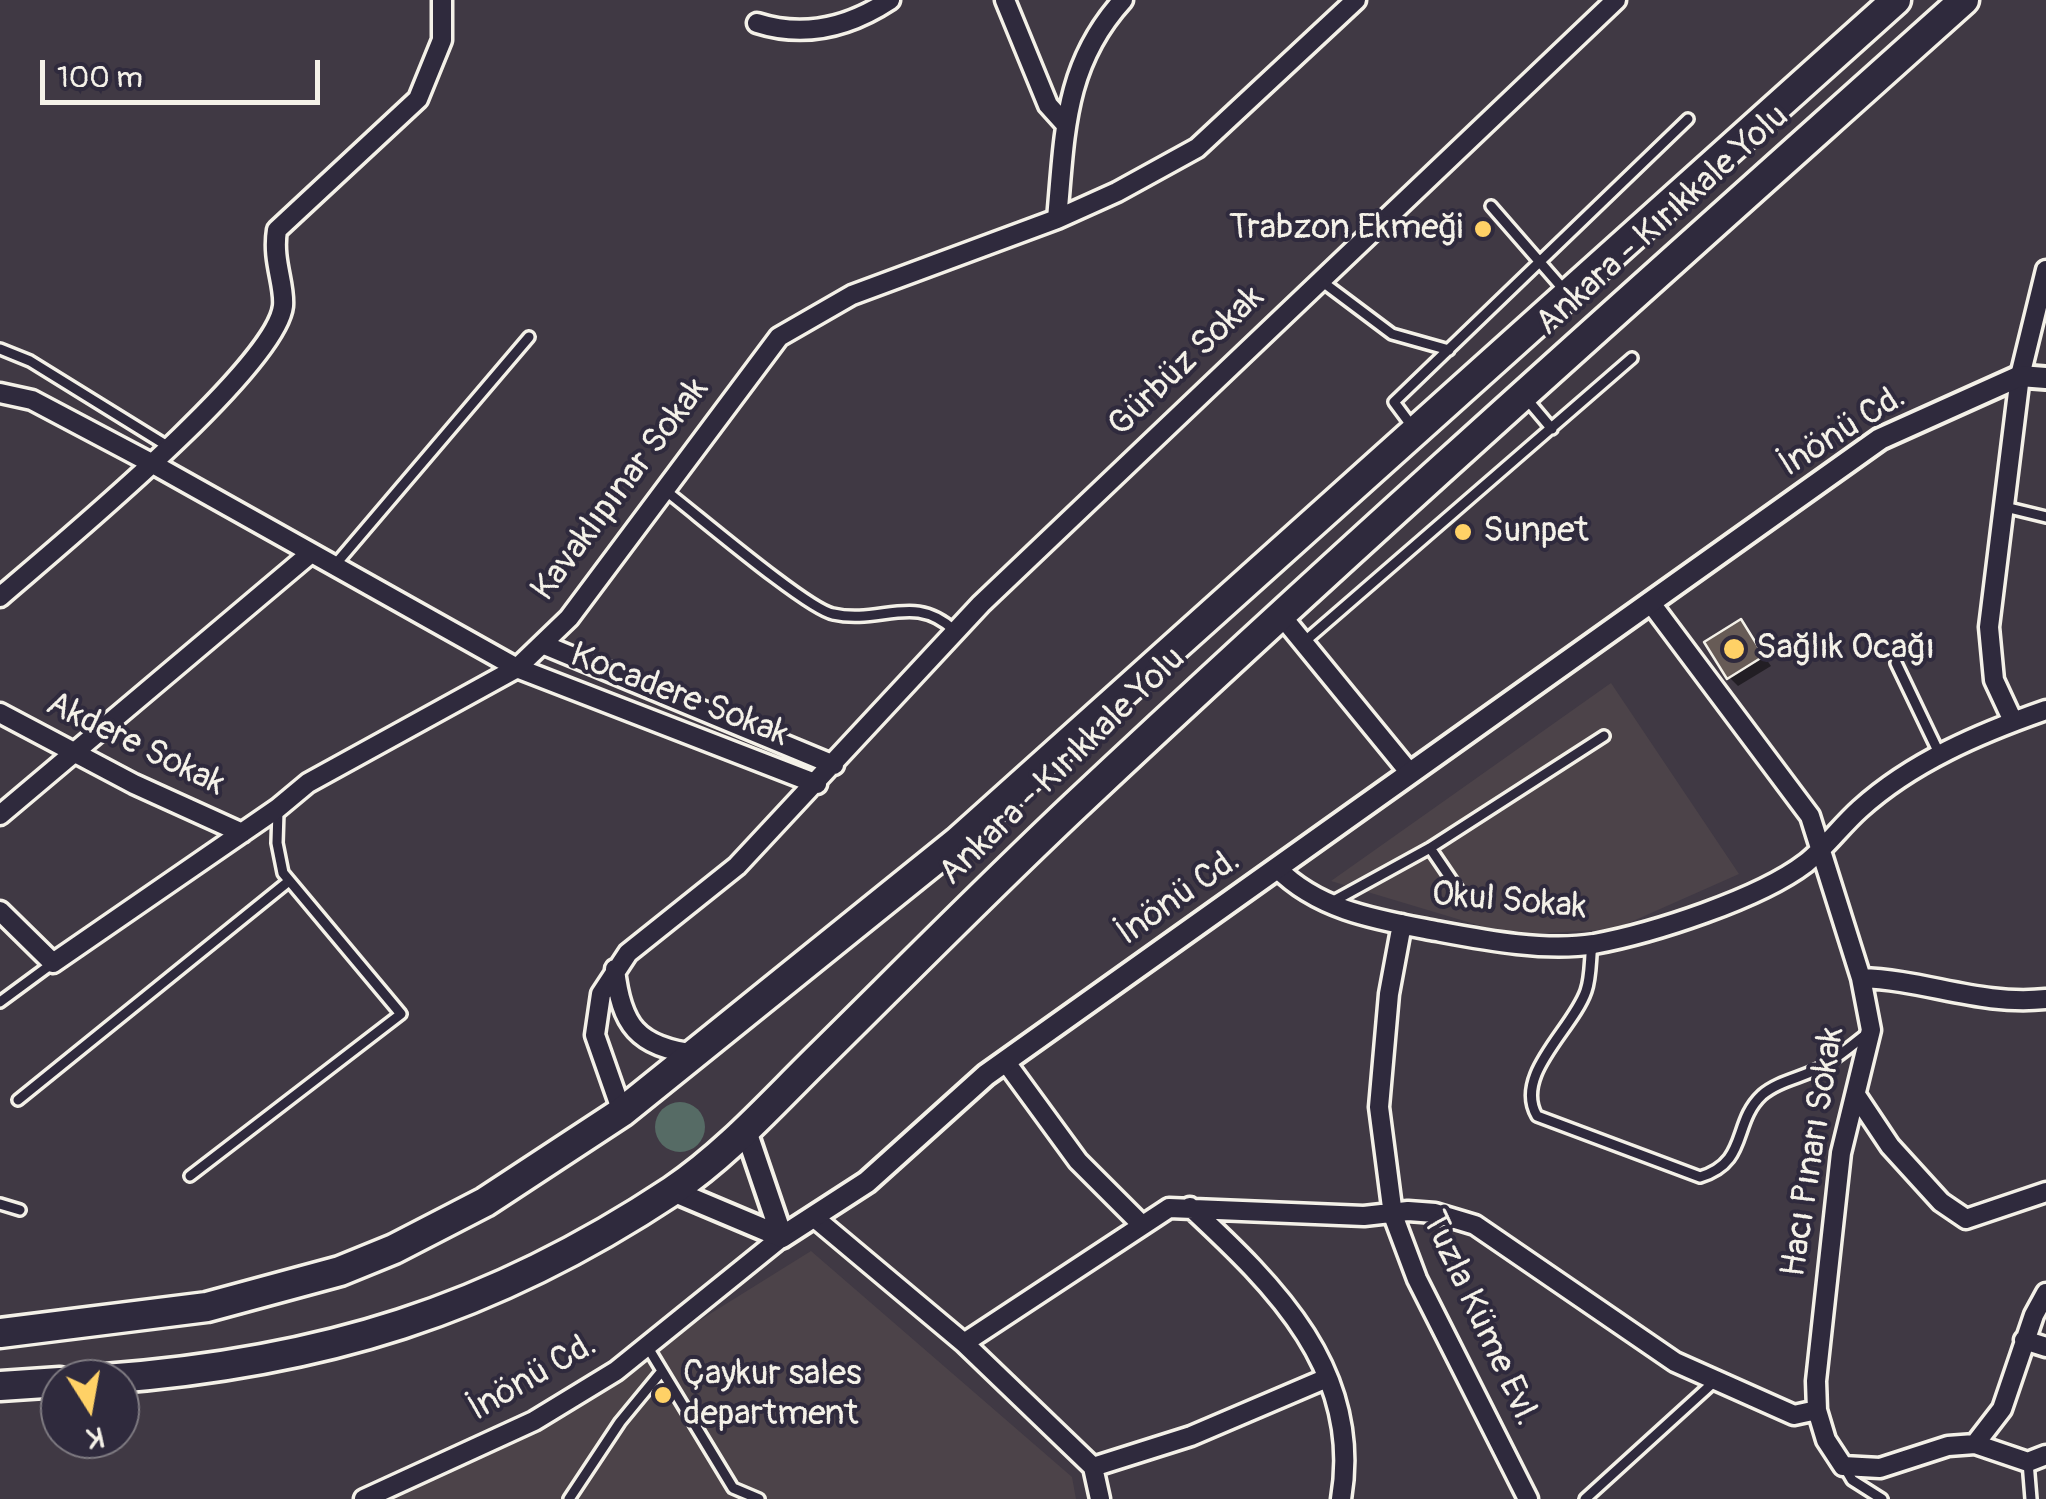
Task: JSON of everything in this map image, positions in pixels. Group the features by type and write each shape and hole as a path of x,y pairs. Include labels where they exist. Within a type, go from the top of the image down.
{"highway":[{"name":"Ankara - Kırıkkale Yolu","path":"0,1333 207,1307 340,1271 485,1202 622,1112 957,842 1896,0"},
{"name":"Ankara - Kırıkkale Yolu","path":"140,1375 269,1361 390,1329 529,1272 673,1190 746,1131 1048,832 1280,614 1964,0"},
{"path":"0,1386 40,1383"}],"street":[{"path":"0,597 169,448 264,347 282,306 273,256 276,230 418,99 442,40 442,0"},
{"path":"757,22 784,31 827,28 864,17 890,0"},
{"path":"1006,0 1048,104 1066,125"},
{"path":"1057,219 1066,125 1082,56 1100,26 1124,0"},
{"name":"Kavaklıpınar Sokak","path":"54,964 308,783 517,668 568,618 779,337 852,295 1057,219 1118,192 1197,148 1356,0"},
{"name":"Gürbüz Sokak","path":"622,1112 596,1036 601,994 628,953 737,866 956,632 1616,0"},
{"path":"2013,722 1994,680 1989,627 2020,376 2046,270"},
{"name":"İnönü Cd.","path":"364,1499 534,1421 647,1346 782,1238 867,1182 1005,1061 1880,439 2020,376 2046,378"},
{"name":"Kocadere Sokak","path":"0,393 32,400 517,668 817,784"},
{"path":"0,815 311,553"},
{"name":"Hacı Pınarı Sokak","path":"1650,602 1810,816 1861,978 1871,1030 1841,1154 1817,1410 1826,1440 1843,1466"},
{"path":"1280,614 1410,773"},
{"name":"Kocadere Sokak","path":"542,644 834,765"},
{"name":"Okul Sokak","path":"1277,868 1294,886 1327,904 1402,924 1521,943 1592,944 1714,910 1802,866 1862,808 1939,754 2046,710"},
{"name":"Akdere Sokak","path":"0,713 73,753 242,833"},
{"path":"0,911 54,964"},
{"name":"Tuzla Küme Evl.","path":"1402,924 1389,994 1378,1107 1393,1215 1417,1279 1528,1499"},
{"path":"615,969 619,1002 636,1032 662,1048 696,1054"},
{"path":"1861,978 1897,980 2005,1004 2046,999"},
{"path":"1005,1061 1078,1161 1141,1224"},
{"path":"1856,1095 1890,1146 1941,1202 1966,1220 2046,1192"},
{"path":"746,1131 782,1238"},
{"path":"673,1190 782,1238"},
{"path":"1190,1207 1256,1268 1294,1311 1322,1359 1340,1425 1341,1499"},
{"path":"964,1342 1169,1208 1393,1215 1408,1210 1475,1225 1675,1362 1794,1415 1817,1410"},
{"path":"816,1218 964,1342 1094,1467 1100,1499"},
{"path":"1975,1444 2002,1409 2024,1340 2046,1293"},
{"path":"2024,1340 2046,1347"},
{"path":"1094,1467 1190,1436 1327,1378"},
{"path":"1843,1466 1880,1468 1948,1446 1975,1444 2037,1459"}],"lane":[{"path":"1415,430 1394,402 1688,119"},
{"path":"1491,206 1566,292"},
{"path":"1320,280 1392,334 1449,350"},
{"path":"334,566 529,337"},
{"path":"0,349 30,361 169,448"},
{"path":"1304,642 1632,358"},
{"path":"1525,397 1552,428"},
{"path":"664,489 825,613 860,620 898,611 925,610 956,632"},
{"path":"2002,506 2046,516"},
{"path":"1896,663 1939,754"},
{"path":"1327,904 1430,848 1604,736"},
{"path":"190,1176 401,1014 283,873 277,843 278,808"},
{"path":"1430,848 1466,901"},
{"path":"18,1100 289,881"},
{"path":"1592,944 1586,990 1534,1076 1530,1104 1537,1116 1700,1177 1721,1170 1736,1150 1754,1105 1765,1092 1824,1066 1871,1030"},
{"path":"0,1002 54,964"},
{"path":"0,1204 20,1210"},
{"path":"647,1346 733,1488 759,1499"},
{"path":"569,1499 620,1422 662,1371"},
{"path":"1585,1499 1715,1381"},
{"path":"2030,1499 2037,1459"},
{"path":"1843,1466 1852,1480 1882,1499"}],"shaded area":[{"path":"1611,683 1739,874 1615,929 1511,935 1331,881"},
{"path":"811,1251 1072,1477 1076,1499 379,1499 556,1421 681,1332"}],"green space":[{"path":"680,1102 698,1109 705,1127 698,1145 680,1152 662,1145 655,1127 662,1109"}],"building":[{"name":"Sağlık Ocağı","path":"1741,619 1764,656 1727,679 1704,642"}],"place":[{"name":"Trabzon Ekmeği","path":"1483,229"},
{"name":"Sunpet","path":"1463,532"},
{"name":"Sağlık Ocağı","path":"1734,649"},
{"name":"Çaykur sales department","path":"663,1395"}]}
